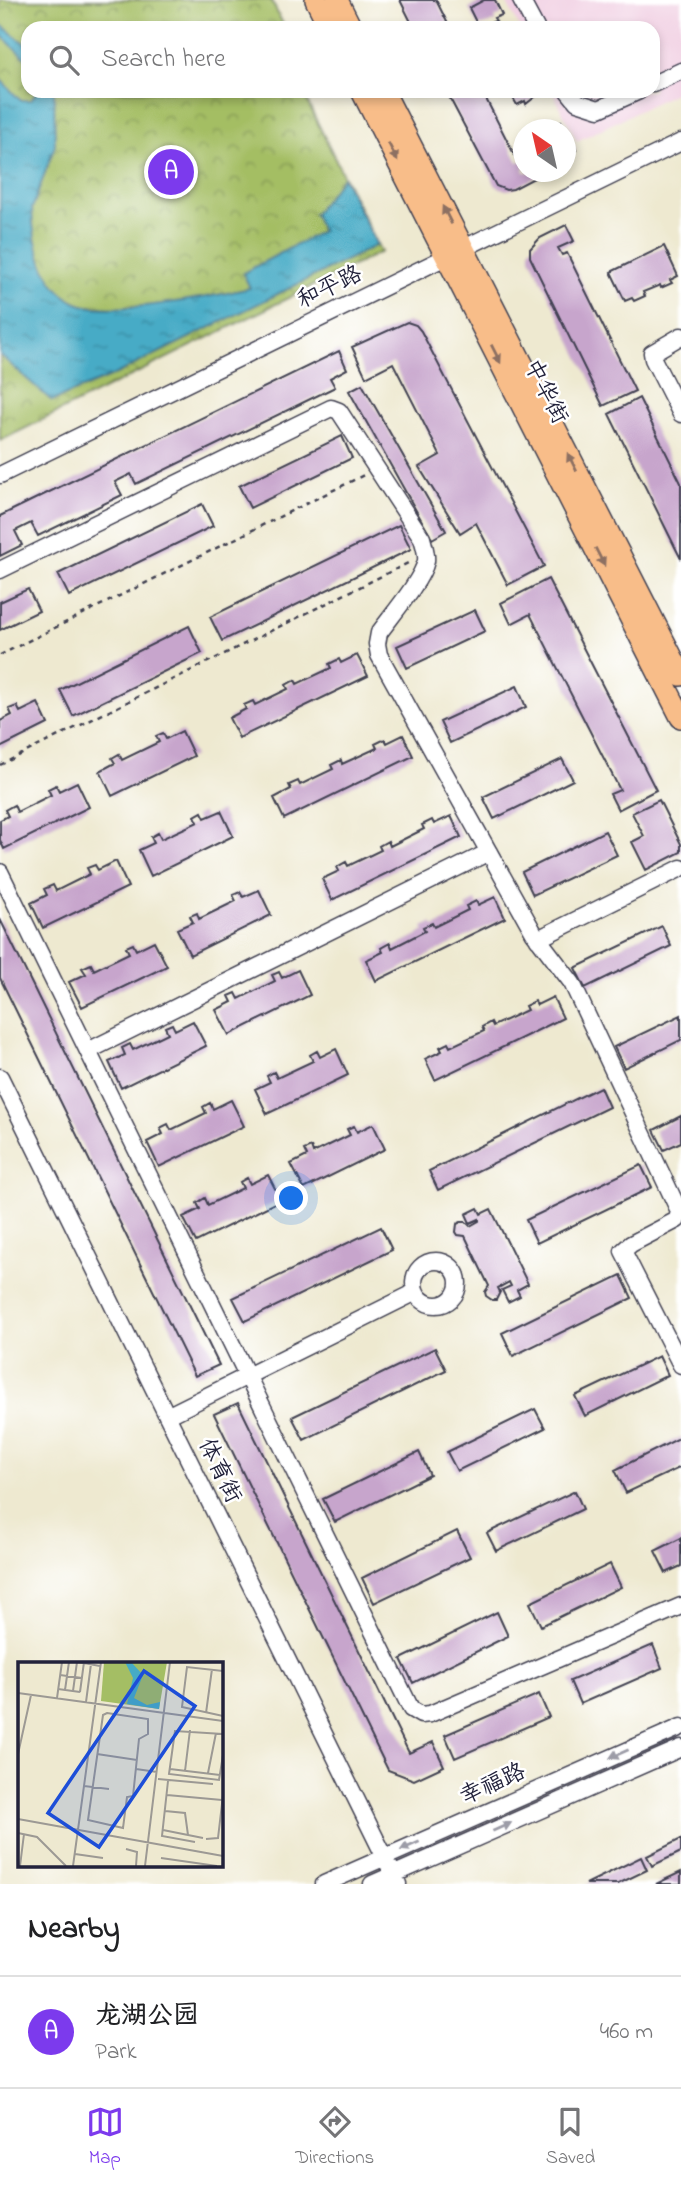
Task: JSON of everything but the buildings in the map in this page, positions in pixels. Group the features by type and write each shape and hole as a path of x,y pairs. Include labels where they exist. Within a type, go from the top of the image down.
{"main road":[{"path":"316,0 326,21"},
{"path":"337,0 348,21"},
{"name":"中华街","path":"366,98 455,253 681,675"},
{"name":"中华街","path":"386,98 455,253 681,717"}],"street":[{"path":"521,0 532,21"},
{"path":"660,82 681,71"},
{"path":"574,98 577,102 599,109 623,98"},
{"name":"和平路","path":"0,475 681,142"},
{"path":"681,336 652,353 681,414"},
{"path":"0,570 331,408 339,411 422,538 426,554 420,575 379,633 379,655 538,939 572,983 679,1211 677,1220 623,1251 681,1365"},
{"path":"88,1051 489,852"},
{"path":"538,939 681,868"},
{"path":"0,872 411,1709 417,1714 430,1714 681,1606"},
{"name":"体育街","path":"0,1077 395,1879"},
{"path":"167,1416 416,1292"},
{"name":"幸福路","path":"324,1884 681,1727"},
{"name":"幸福路","path":"372,1884 395,1879 681,1748"}],"path":[{"path":"0,655 377,469"},
{"path":"0,765 426,554"}],"shaded area":[{"path":"505,0 681,0 681,90 577,141 576,119 566,119 556,98 660,98 660,21 516,21"}],"green space":[{"path":"0,0 271,0 282,21 21,21 21,98 305,98 381,252 0,441"}],"water":[{"path":"0,24 21,40 21,54 0,34"},
{"path":"0,79 20,100 54,98 55,145 32,209 33,222 42,262 48,274 55,285 75,302 110,308 134,307 250,288 243,273 322,231 314,214 343,177 377,245 112,376 52,401 0,355"}],"place":[{"name":"龙湖公园","path":"171,172"}]}
